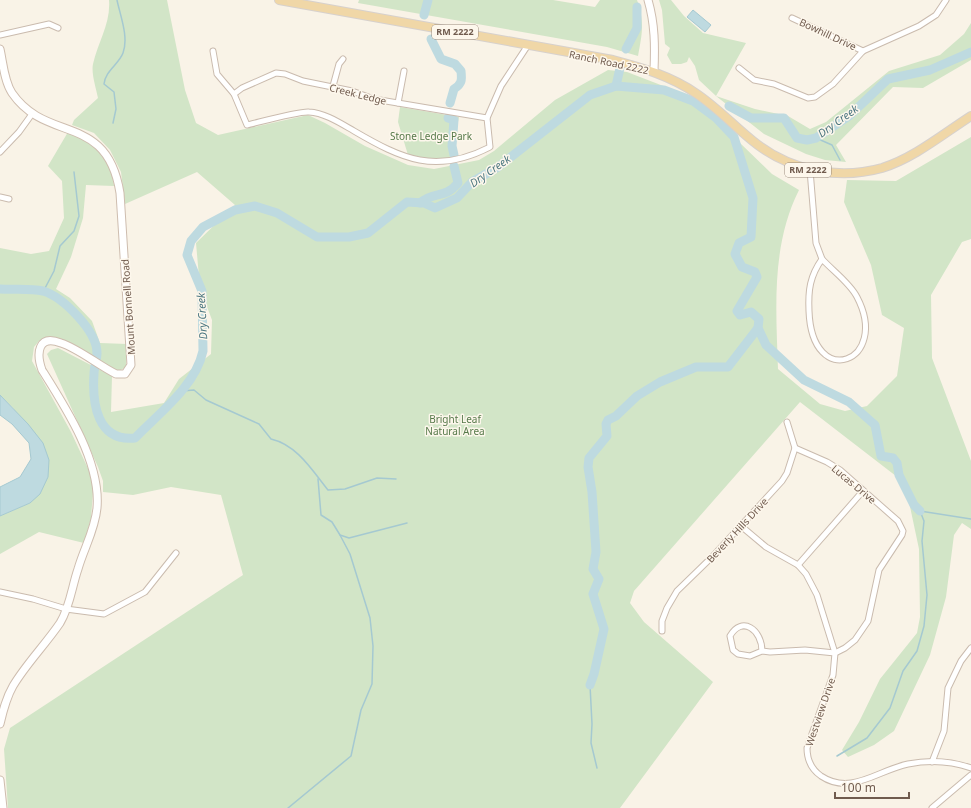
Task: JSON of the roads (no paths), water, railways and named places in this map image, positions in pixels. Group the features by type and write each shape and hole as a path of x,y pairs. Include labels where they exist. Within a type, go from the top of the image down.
{"main road":[{"name":"Ranch Road 2222","path":"279,0 613,60 654,71 677,81 697,94 758,145 781,159 810,170 835,174 882,168 905,158 971,116"}],"street":[{"path":"648,0 653,18 656,46 654,71"},
{"path":"740,68 754,80 774,84 808,98 815,97 833,84 863,50 919,26 936,15 946,0"},
{"name":"Bowhill Drive","path":"792,18 863,50"},
{"path":"0,35 49,24 58,28"},
{"path":"213,51 217,74 234,94 247,125 308,112 335,121 394,154 428,161 450,160 476,154 490,147 487,118 501,86 528,45"},
{"name":"Mount Bonnell Road","path":"0,49 12,92 32,114 92,140 107,155 117,173 120,193 132,365 128,372 121,375 99,366 62,343 54,341 42,344 39,356 42,370 68,411 96,475 98,489 97,509 93,529 78,568 61,622 13,687 5,705 0,724"},
{"path":"332,86 339,64 343,60"},
{"path":"398,104 404,71"},
{"name":"Creek Ledge","path":"234,94 242,88 276,73 285,74 303,81 332,86 398,104 487,118"},
{"path":"1,149 19,132 32,114"},
{"path":"810,170 816,243 822,259 857,296 865,323 862,345 853,357 838,361 831,359 819,347 809,321 809,286 814,270 822,259"},
{"path":"0,198 9,200"},
{"path":"786,422 795,448"},
{"name":"Lucas Drive","path":"795,448 827,462 864,491 898,521 904,531 879,570 868,621 863,630 855,640 835,653"},
{"name":"Beverly Hills Drive","path":"662,631 662,621 672,598 782,481 787,474 795,448"},
{"path":"798,565 864,491"},
{"name":"Westview Drive","path":"741,526 766,547 798,565 812,584 835,653 833,675 807,748 807,758 818,774 826,780 838,784 849,784 860,782 897,767 932,762 962,765 971,768"},
{"path":"0,592 33,599 66,609 104,614 145,592 176,553"},
{"path":"762,651 759,634 754,629 739,626 733,630 730,636 730,644 738,654 750,656 762,651 806,650 835,653"},
{"path":"932,762 944,731 948,688 961,661 971,648"},
{"path":"932,808 971,775"},
{"path":"0,780 3,808"}],"water":[{"path":"693,10 711,25 705,32 687,17"},
{"path":"0,395 28,424 43,443 49,460 48,477 40,494 30,503 0,516 0,487 20,477 31,459 29,443 12,424 0,415"}],"waterway":[{"path":"113,123 116,109 114,92 104,84 109,71 121,57 125,47 125,33 117,0"},
{"path":"424,15 428,0"},
{"path":"626,49 637,28 637,7"},
{"path":"431,39 441,59 455,64 461,71 461,82 454,89 450,103"},
{"name":"Dry Creek","path":"729,106 751,118 784,118 797,138 807,140 816,138 849,116 888,79 930,70 971,52"},
{"path":"616,86 620,68"},
{"name":"Dry Creek","path":"0,289 43,291 60,300 78,316 96,344 97,358 94,371 94,397 100,418 105,427 112,434 122,438 135,438 175,399 184,388 199,364 203,351 202,291 187,255 191,241 203,227 235,210 255,206 277,213 317,237 349,237 368,233 407,202 424,203 435,208 457,198 472,182 498,167 590,95 616,86 664,90 693,101 716,118 734,137 753,198 751,237 739,243 735,254 742,267 755,272 757,277 737,311 740,315 751,312 759,319 758,328 766,345 804,380 849,402 875,425 881,456 893,458 897,463 899,475 914,505 920,511"},
{"path":"448,118 454,120 452,146 454,155"},
{"path":"816,138 832,145 840,160"},
{"path":"420,203 425,199 448,191 458,183 454,166"},
{"path":"43,292 54,271 60,246 74,231 79,216 74,172"},
{"path":"590,685 594,674 604,629 593,594 599,579 593,569 596,552 592,492 588,467 589,458 607,436 606,424 608,420 616,416 637,396 660,382 696,367 728,367 758,328"},
{"path":"182,391 194,390 206,400 259,424 271,439 280,442 296,452 328,490 345,489 377,478 396,479"},
{"path":"318,479 321,515 332,522 340,535 349,538 407,523"},
{"path":"920,511 971,519"},
{"path":"837,756 867,738 890,708 903,671 917,651 924,626 927,595 922,541 924,521 920,511"},
{"path":"288,808 351,756 361,710 372,684 373,646 370,618 350,554 340,535"},
{"path":"590,685 592,724 591,743 597,768"}],"park label":[{"name":"Stone Ledge Park","path":"431,136"},
{"name":"Bright Leaf Natural Area","path":"455,424"}]}
